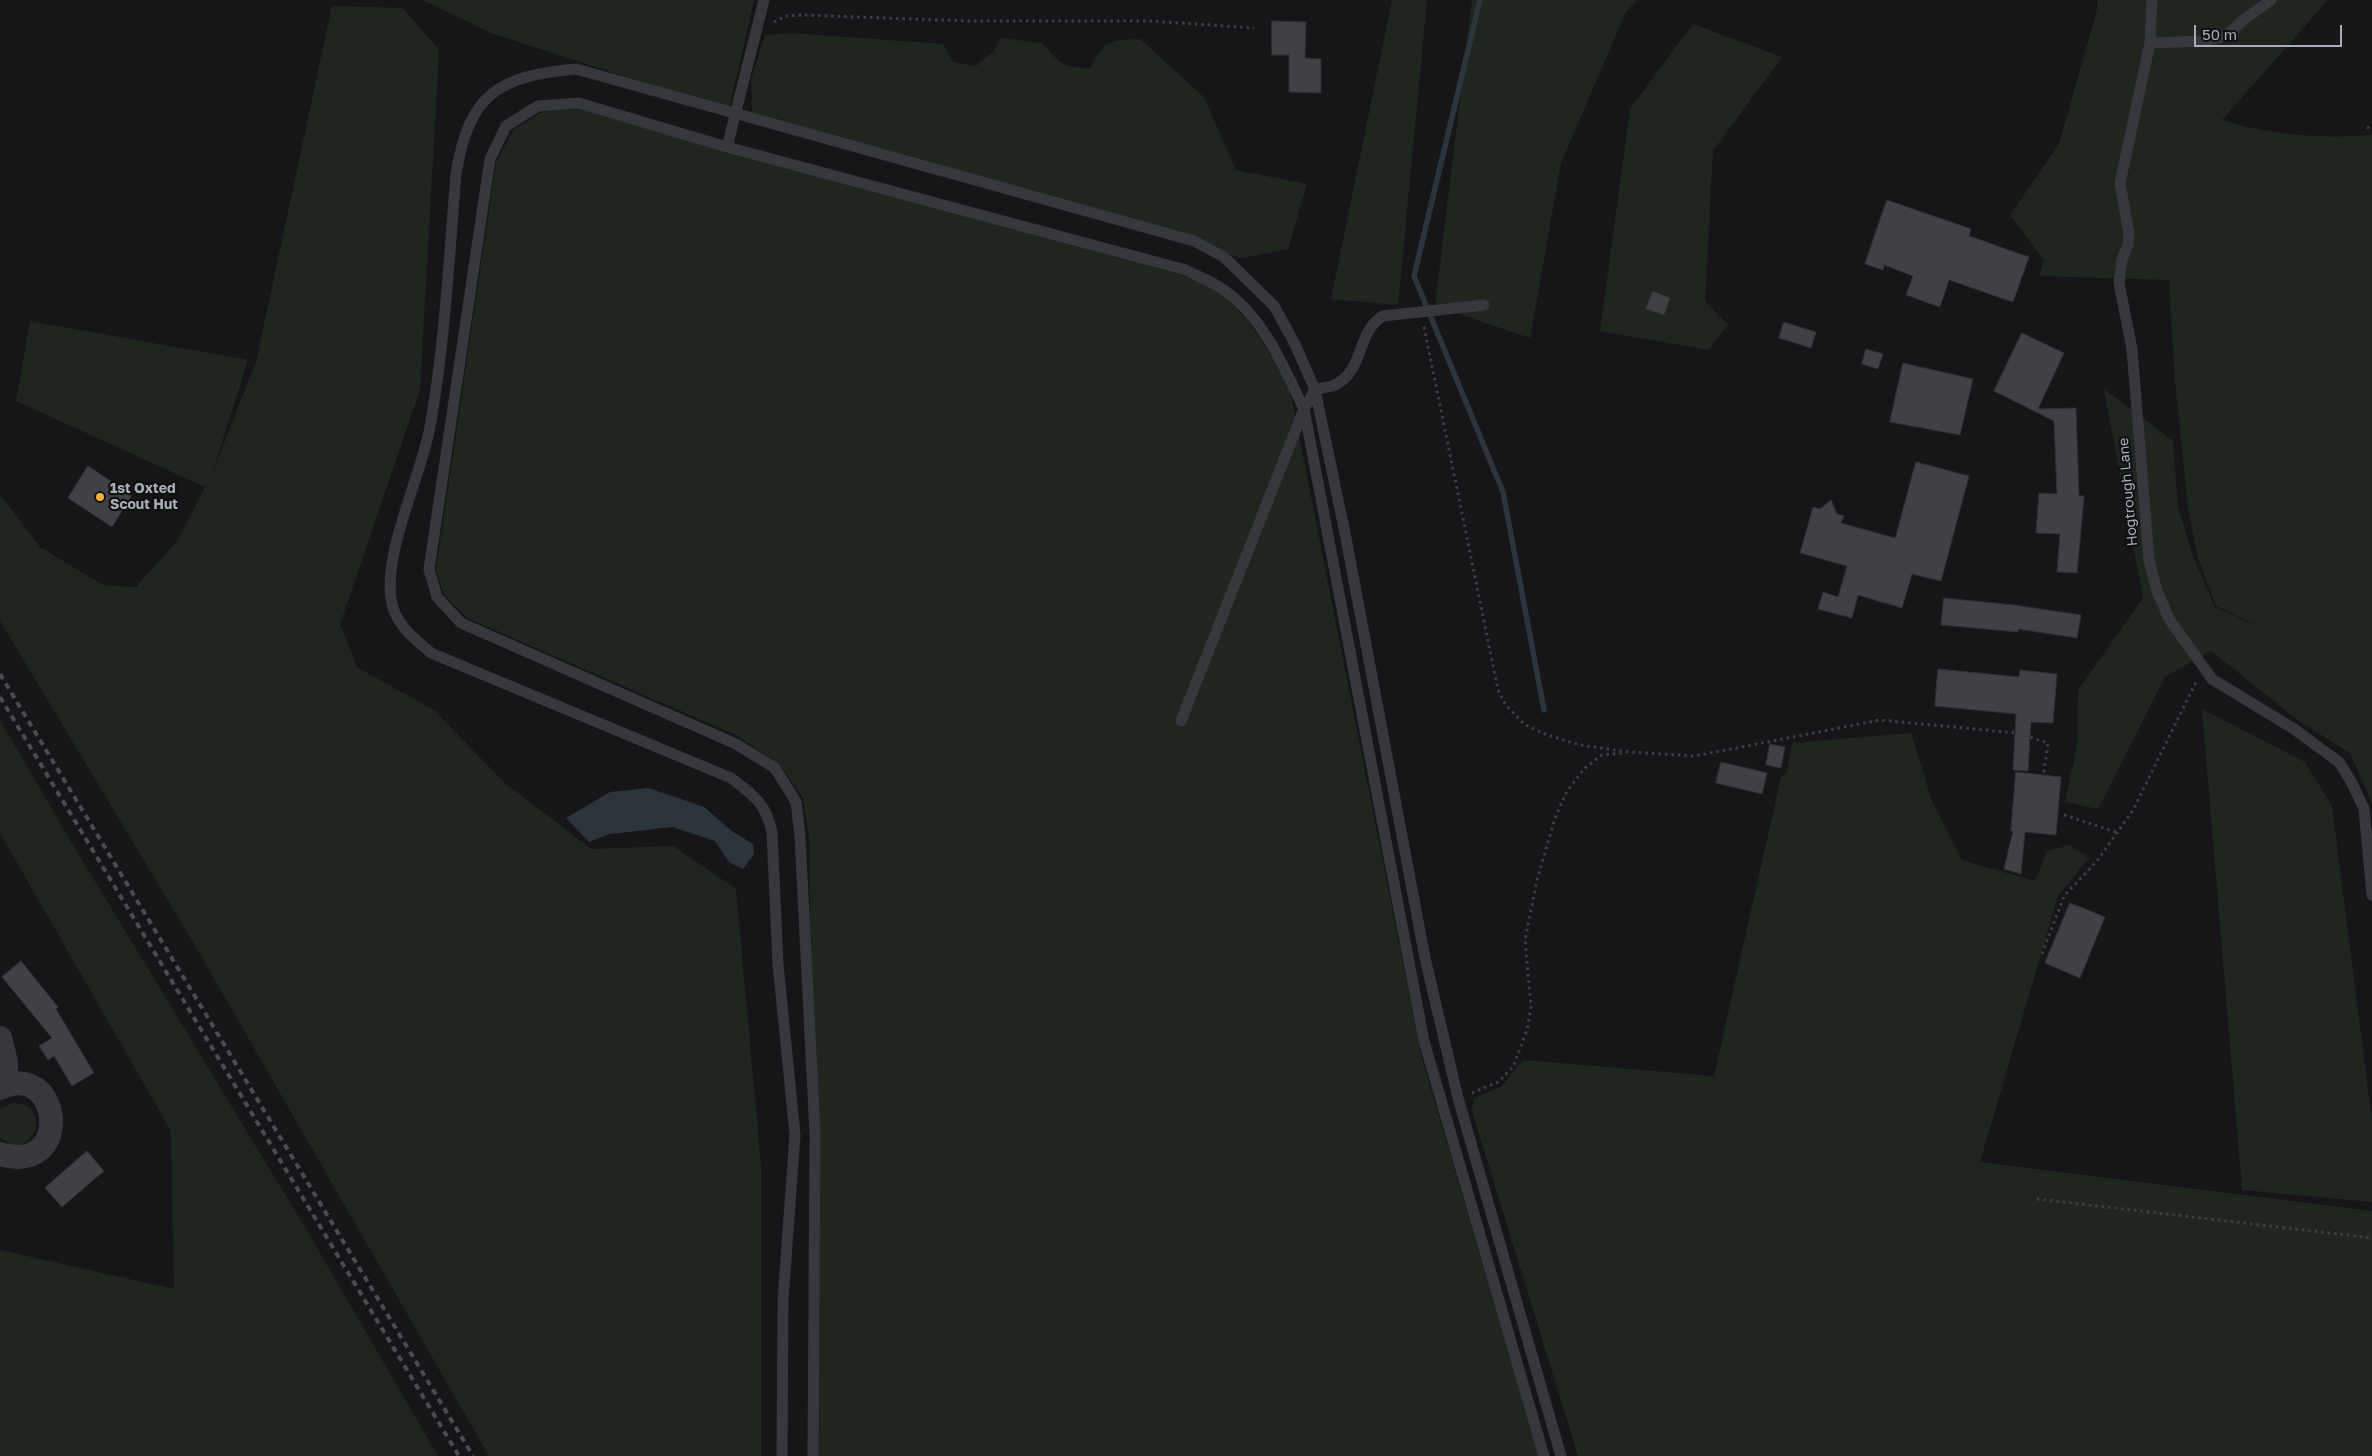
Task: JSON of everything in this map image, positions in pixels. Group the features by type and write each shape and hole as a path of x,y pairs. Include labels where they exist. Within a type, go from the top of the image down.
{"street":[{"path":"0,1038 6,1062 3,1086 18,1084 30,1086 40,1092 47,1101 53,1123 50,1135 36,1152 25,1156 12,1157 0,1154"}],"lane":[{"path":"727,147 764,0"},
{"name":"Hogtrough Lane","path":"2152,0 2150,43 2120,182 2129,233 2128,244 2119,275 2119,292 2132,350 2149,560 2156,591 2169,619 2212,679 2294,729 2339,762 2352,783 2364,809 2372,895"},
{"path":"2150,43 2204,41 2227,36 2242,21 2271,0"},
{"path":"782,1456 783,1300 795,1135 778,964 772,832 769,816 758,798 731,778 431,653 405,631 392,605 390,578 395,550 429,430 439,373 456,174 460,150 467,125 485,100 507,82 539,72 576,69 1194,241 1224,257 1274,306 1295,344 1316,390 1345,533 1425,958 1458,1098 1561,1456"},
{"path":"813,1456 815,1134 800,836 796,802 775,768 736,744 461,623 437,597 429,569 490,159 506,126 538,106 579,103 727,147 1186,270 1224,290 1254,318 1272,342 1304,410 1424,1041 1544,1456"},
{"path":"1181,722 1304,410 1316,390 1334,385 1346,376 1364,345 1367,330 1383,316 1484,305"}],"path":[{"path":"754,38 769,24 786,16 802,15 968,21 1151,20 1254,28"},
{"path":"2367,127 2372,130"},
{"path":"1421,311 1498,690 1506,705 1524,724 1547,735 1580,744 1629,752 1695,756 1880,720 2018,733 2048,743 2038,811"},
{"path":"2042,954 2064,896 2097,862 2133,810 2203,665"},
{"path":"1458,1098 1498,1082 1513,1067 1526,1030 1531,1007 1525,940 1537,880 1554,818 1567,791 1584,769 1602,755 1629,752"},
{"path":"2064,815 2116,832"},
{"path":"2037,1199 2372,1238"}],"shaded area":[{"path":"423,0 754,0 729,110 491,33"},
{"path":"1392,0 1427,0 1398,305 1331,299"},
{"path":"1472,0 1637,0 1626,12 1561,163 1530,338 1435,306"},
{"path":"2097,0 2328,0 2222,120 2258,129 2296,135 2372,135 2372,804 2350,753 2299,721 2211,651 2165,677 2098,809 2065,802 2077,746 2078,690 2143,598 2104,389 2173,441 2178,507 2193,556 2215,607 2282,638 2216,606 2198,558 2188,509 2175,382 2169,280 2039,276 2044,260 2010,215 2059,144 2097,10"},
{"path":"332,6 403,8 439,50 420,390 340,624 357,667 435,711 505,783 591,849 673,846 736,889 761,1165 761,1456 489,1456 197,949 0,621 0,494 40,547 103,585 136,587 178,540 205,487 16,401 30,321 248,360 212,474 256,362"},
{"path":"1693,24 1782,57 1713,151 1705,301 1728,325 1708,350 1600,331 1630,109"},
{"path":"790,33 943,44 953,62 976,66 993,52 1001,38 1042,43 1057,60 1068,66 1081,68 1090,68 1100,52 1109,43 1140,39 1204,97 1236,170 1307,184 1288,249 1242,258 892,162 752,114 751,79 765,35"},
{"path":"580,109 1185,276 1219,293 1244,316 1253,328 1269,351 1290,390 1421,1055 1539,1456 817,1456 809,839 803,798 780,765 736,735 467,618 443,593 436,569 496,162 514,129 544,111"},
{"path":"2202,709 2305,762 2332,806 2372,1121 2372,1202 2242,1190"},
{"path":"0,720 70,840 306,1229 438,1456 0,1456 0,1250 174,1289 171,1131 0,833"},
{"path":"1911,733 1932,801 1962,860 2035,881 2047,851 2070,845 2089,858 2058,896 1980,1162 2372,1211 2372,1456 1578,1456 1472,1111 1474,1098 1502,1086 1523,1060 1714,1076 1781,777 1787,772 1792,743"},
{"path":"649,788 704,807 733,832 753,844 754,854 743,869 729,862 715,841 672,827 610,834 589,842 566,818 610,792"},
{"path":"13,1103 26,1106 34,1112 36,1121 35,1131 29,1139 21,1144 11,1144 0,1137 0,1109"}],"building":[{"path":"1272,21 1306,22 1305,58 1321,59 1321,93 1289,92 1289,55 1272,55"},
{"path":"1887,200 1971,229 1969,236 2029,257 2013,302 1949,280 1940,307 1906,295 1913,276 1884,265 1883,270 1865,264"},
{"path":"1653,291 1670,298 1664,315 1646,309"},
{"path":"1784,322 1816,332 1811,348 1779,338"},
{"path":"2022,333 2064,353 2038,409 2076,408 2079,496 2084,496 2077,573 2057,572 2060,534 2036,533 2039,493 2057,494 2054,421 1994,391"},
{"path":"1866,349 1883,354 1878,369 1862,364"},
{"path":"1903,363 1973,379 1960,435 1890,422"},
{"path":"1916,462 1969,476 1941,581 1912,574 1902,608 1858,595 1852,618 1818,609 1823,592 1838,597 1847,566 1800,553 1813,507 1820,509 1831,500 1837,514 1844,516 1841,523 1895,538"},
{"name":"1st Oxted Scout Hut","path":"88,466 132,495 112,527 68,498"},
{"path":"1944,598 2014,605 2081,615 2077,638 2018,629 2018,632 1941,625"},
{"path":"1938,669 2019,677 2020,670 2057,674 2053,723 2031,722 2028,771 2013,770 2016,714 1935,706"},
{"path":"1770,744 1785,747 1781,768 1766,765"},
{"path":"1721,762 1767,773 1762,794 1716,783"},
{"path":"2016,772 2061,777 2056,835 2025,832 2021,874 2004,869 2013,831 2011,831"},
{"path":"2070,903 2105,917 2080,978 2045,963"},
{"path":"21,961 58,1007 56,1009 94,1073 72,1086 54,1056 48,1060 39,1046 52,1038 2,977"},
{"path":"87,1151 104,1171 62,1207 45,1188"}],"waterway":[{"path":"1480,0 1414,276 1503,492 1544,710"}],"railway":[{"path":"0,674 473,1456"},
{"path":"0,697 459,1456"}],"place":[{"name":"1st Oxted Scout Hut","path":"100,497"}]}
